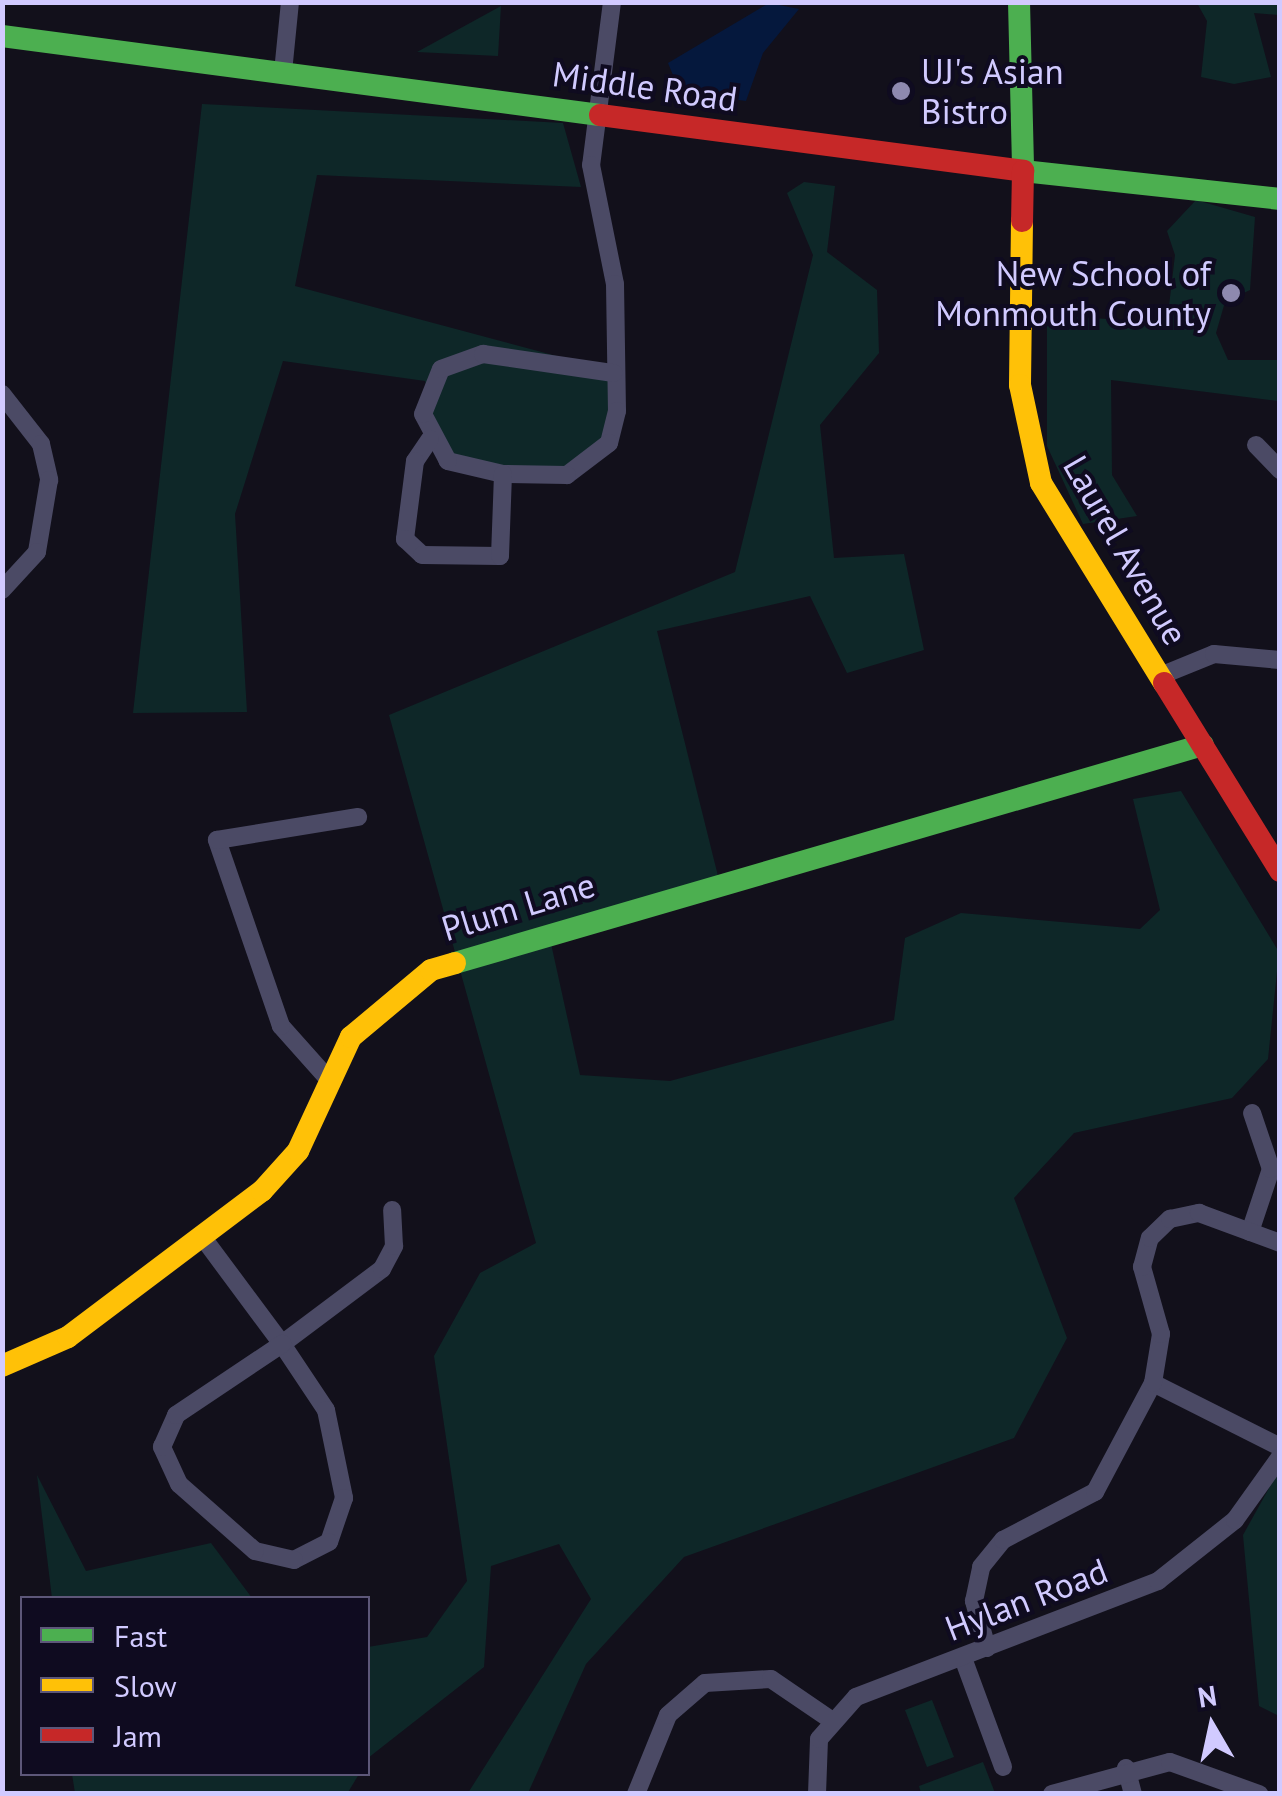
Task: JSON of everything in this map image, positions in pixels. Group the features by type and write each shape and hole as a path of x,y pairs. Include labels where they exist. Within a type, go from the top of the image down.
{"street":[{"path":"283,72 290,2"},
{"path":"612,2 596,115 592,178 612,242 614,373 614,432 600,456 567,476 503,474 448,460 430,439 427,392 453,360 483,354 614,373"},
{"name":"Laurel Avenue","path":"1020,2 1020,385 1030,451 1055,514 1280,871"},
{"name":"Middle Road","path":"2,36 1023,171 1280,198"},
{"path":"2,394 40,444 49,480 37,552 2,590"},
{"path":"430,439 415,460 405,539 422,554 500,556 503,474"},
{"path":"1256,445 1280,470"},
{"path":"1160,676 1214,654 1280,660"},
{"name":"Plum Lane","path":"2,1366 54,1347 287,1165 372,1011 444,964 1203,745"},
{"path":"330,1082 281,1026 217,840 358,817"},
{"path":"1250,1232 1271,1170 1252,1113"},
{"path":"201,1235 282,1344 326,1410 344,1498 329,1542 294,1560 255,1552 169,1473 162,1447 176,1415 282,1344 382,1268 394,1246 392,1210"},
{"path":"986,1648 974,1601 981,1567 1003,1540 1095,1492 1152,1383 1162,1334 1142,1268 1150,1238 1184,1214 1280,1243"},
{"path":"1152,1383 1280,1447"},
{"name":"Hylan Road","path":"831,1720 856,1698 1178,1568 1235,1520 1280,1458"},
{"path":"963,1658 1003,1768"},
{"path":"636,1794 668,1715 705,1683 771,1679 831,1720 814,1756 817,1794"},
{"path":"1052,1794 1126,1768 1188,1764 1260,1794"},
{"path":"1126,1768 1133,1794"}],"green space":[{"path":"1197,3 1279,3 1279,15 1254,13 1271,77 1234,84 1201,77 1207,21"},
{"path":"501,6 498,56 417,52"},
{"path":"202,104 563,123 581,187 317,175 295,286 605,369 619,412 584,468 526,474 443,455 425,381 283,361 235,514 247,712 133,713"},
{"path":"804,182 835,186 827,252 877,290 879,353 820,425 834,558 904,554 924,650 847,673 810,596 657,631 719,880 548,930 580,1075 670,1081 894,1020 905,938 961,913 1140,929 1160,910 1133,799 1181,791 1279,952 1268,1059 1232,1098 1074,1133 1014,1198 1067,1338 1014,1438 684,1557 586,1664 528,1793 468,1793 591,1599 559,1544 491,1566 484,1667 370,1756 370,1647 427,1637 467,1581 434,1356 480,1273 536,1243 389,715 735,572 813,255 787,193"},
{"path":"1196,200 1255,217 1250,290 1225,302 1216,333 1228,360 1279,360 1279,401 1111,380 1112,475 1137,516 1083,524 1047,446 1047,315 1167,323 1175,255 1167,231"},
{"path":"1279,1470 1279,1716 1259,1706 1243,1535"},
{"path":"37,1475 86,1571 211,1543 251,1596 52,1596"},
{"path":"932,1700 954,1757 927,1767 905,1710"},
{"path":"983,1762 995,1793 921,1793 919,1786"},
{"path":"72,1776 358,1776 347,1794 75,1793"}],"water":[{"path":"769,3 799,9 763,53 746,101 680,92 668,63"}],"traffic: fast":[{"path":"1019,2 1023,171 1280,199"},
{"path":"2,36 600,115"},
{"path":"455,963 1203,745"}],"traffic: slow":[{"path":"1022,221 1020,385 1041,483 1164,683"},
{"path":"2,1366 68,1337 262,1191 298,1151 351,1037 431,970 455,963"}],"traffic: jam":[{"path":"600,115 1023,171 1022,221"},
{"path":"1164,683 1280,871"}],"place":[{"name":"UJ's Asian Bistro","path":"901,91"},
{"name":"New School of Monmouth County","path":"1231,293"}]}
